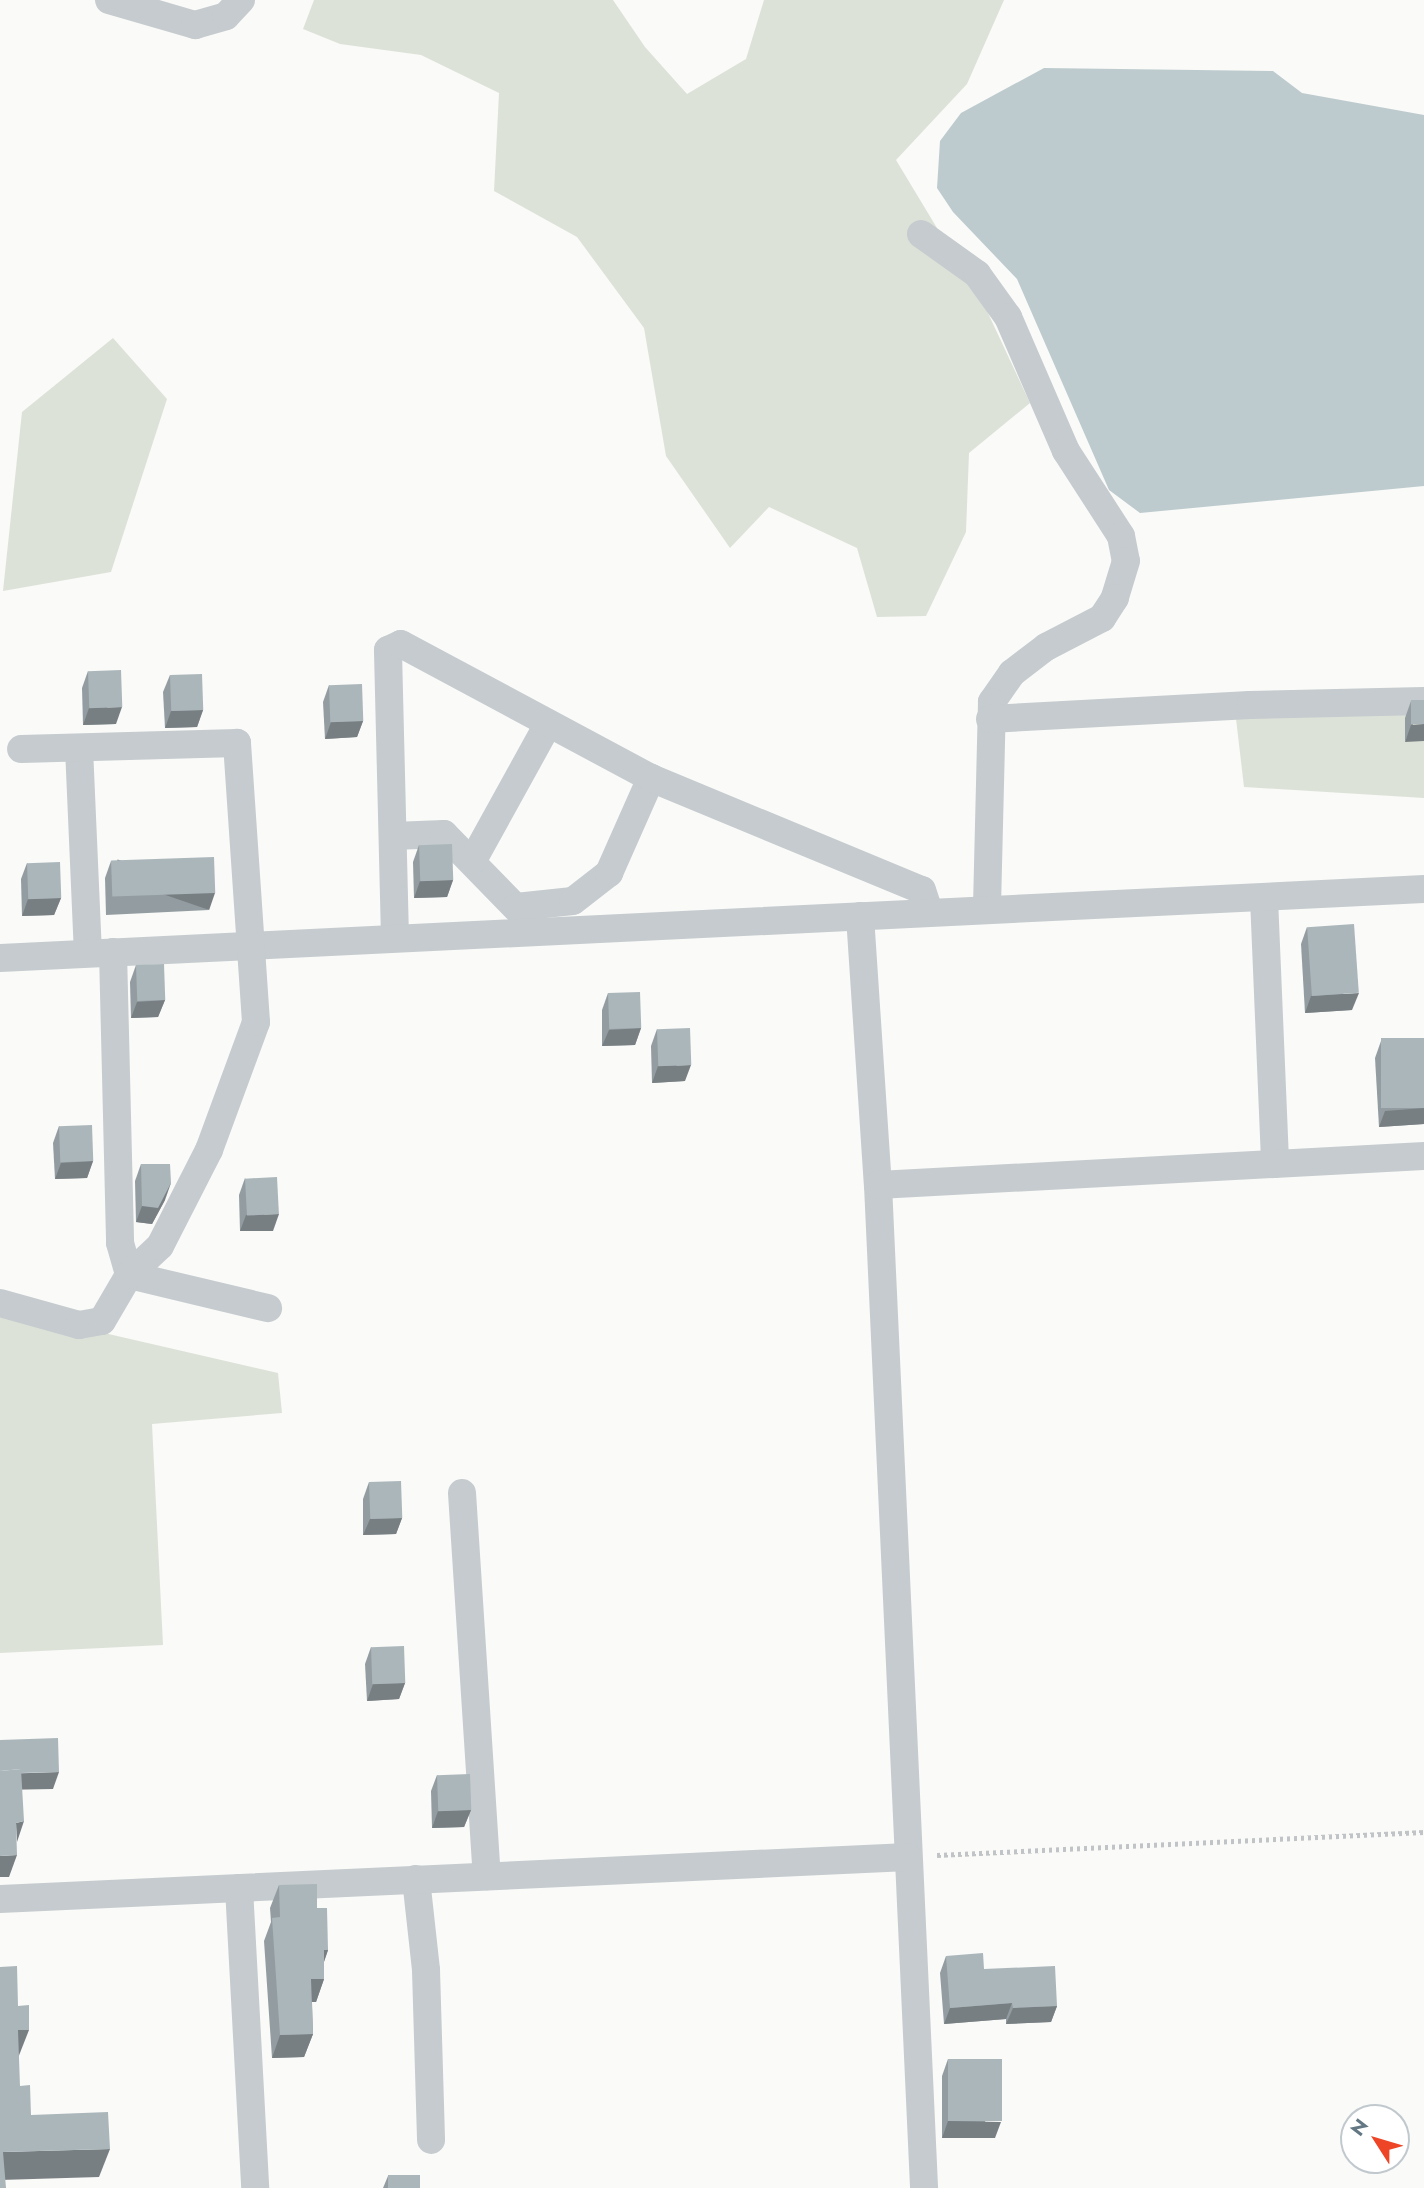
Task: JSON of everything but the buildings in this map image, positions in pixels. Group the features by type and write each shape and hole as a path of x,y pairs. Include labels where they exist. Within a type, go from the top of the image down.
{"street":[{"path":"108,0 195,25 226,16 241,0"},
{"path":"921,234 977,274 1008,317 1066,451 1121,536 1126,561 1115,598 1101,618 1046,647 1012,673 992,702 987,910"},
{"path":"395,938 388,650 401,644 547,726 651,778 922,890 929,912"},
{"path":"990,719 1250,705 1424,701"},
{"path":"473,860 547,726"},
{"path":"0,1303 79,1325 102,1321 129,1275 160,1246 209,1150 256,1021 237,743 21,749"},
{"path":"79,748 100,953 120,1243 129,1275"},
{"path":"516,907 573,901 609,873 651,778"},
{"path":"393,836 444,834 473,860 539,931"},
{"path":"0,958 1424,889"},
{"path":"1264,898 1275,1164"},
{"path":"860,916 878,1185 924,2188"},
{"path":"878,1185 1424,1156"},
{"path":"129,1275 268,1308"},
{"path":"462,1493 487,1876"},
{"path":"0,1899 908,1857"},
{"path":"415,1880 426,1970 431,2140"},
{"path":"239,1888 255,2188"}],"path":[{"path":"908,1857 1424,1832"}],"shaded area":[{"path":"314,0 613,0 645,47 687,94 746,59 764,0 1004,0 967,84 896,160 987,311 1030,403 969,453 966,532 926,616 877,617 857,548 769,507 730,548 666,456 644,328 577,237 494,191 499,93 421,55 340,44 303,29"},
{"path":"1044,68 1273,71 1302,93 1424,115 1424,486 1140,513 1109,490 1017,279 953,212 937,188 940,141 961,113"},
{"path":"113,338 167,399 111,572 3,591 22,412"},
{"path":"1233,693 1424,699 1424,798 1244,787"},
{"path":"0,1309 278,1373 282,1413 152,1424 163,1645 0,1653"}]}
